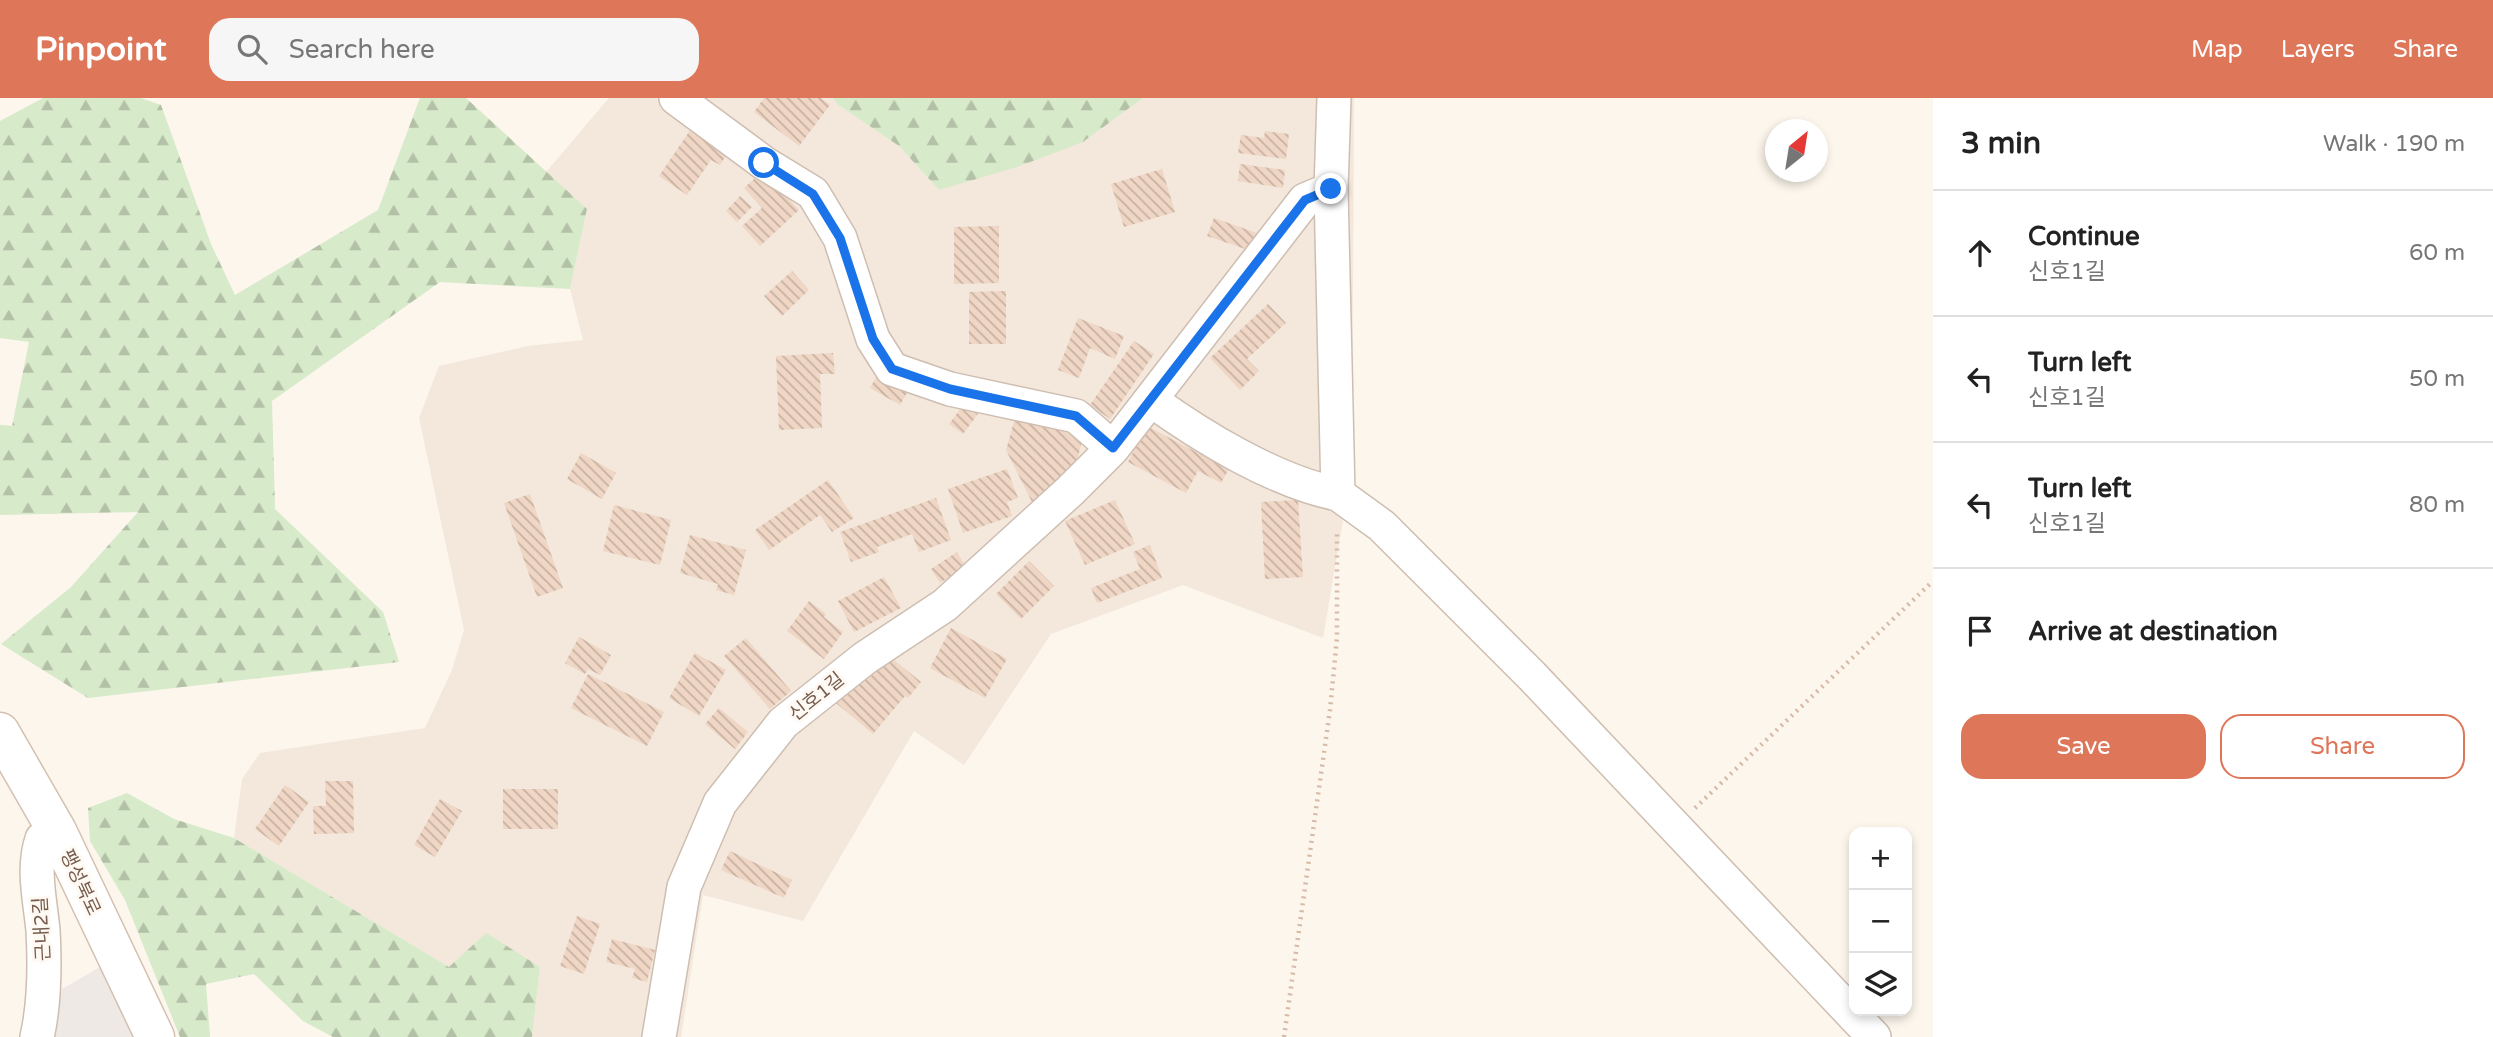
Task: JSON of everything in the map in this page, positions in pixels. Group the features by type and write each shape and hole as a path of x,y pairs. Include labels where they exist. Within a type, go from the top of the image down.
{"street":[{"path":"676,98 764,163 813,194 840,238 873,339 892,369 950,389 1076,416 1113,448"},
{"path":"1334,98 1331,189 1338,494"},
{"name":"신호1길","path":"659,1037 684,887 720,803 783,723 864,658 945,606 1113,448 1305,200 1331,189"},
{"path":"1151,400 1182,423 1256,463 1312,489 1338,494 1391,535 1532,676 1874,1037"},
{"name":"팽성북로","path":"0,732 57,831 155,1037"},
{"name":"근내2길","path":"37,1037 44,1009 43,933 36,856 42,839 57,831"}],"path":[{"path":"1284,1037 1330,710 1337,638 1338,494"},
{"path":"1675,827 1933,581"}],"shaded area":[{"path":"609,98 833,98 837,104 899,146 939,190 1083,142 1143,98 1354,98 1352,467 1323,638 1183,585 1051,634 964,765 914,731 803,921 703,895 681,1037 532,1037 540,967 449,967 234,838 242,779 260,753 425,728 452,670 464,630 419,418 439,366 528,346 583,340 570,289 587,209 546,172"},
{"path":"107,963 138,1037 51,1037 62,989"}],"green space":[{"path":"43,98 141,98 161,105 211,244 235,295 378,210 420,98 466,98 587,209 570,289 440,282 272,401 275,509 383,612 399,662 88,698 1,644 71,587 138,512 0,515 0,425 12,426 29,342 0,338 0,121"},
{"path":"833,98 1143,98 1083,142 1017,167 939,190 899,146 837,104"},
{"path":"127,793 174,819 234,838 449,967 486,933 540,967 532,1037 333,1037 303,1021 254,974 206,984 210,1037 180,1037 125,900 90,841 88,808"}],"building":[{"path":"764,98 821,98 830,105 799,146 754,112"},
{"path":"693,126 729,151 720,165 711,160 687,195 659,176"},
{"path":"1265,131 1289,134 1286,159 1238,153 1241,135 1264,138"},
{"path":"1240,164 1285,170 1283,188 1238,181"},
{"path":"1162,169 1175,212 1124,227 1111,184"},
{"path":"763,171 799,210 760,246 742,226 762,208 744,188"},
{"path":"740,196 752,207 737,222 726,211"},
{"path":"1214,218 1260,234 1254,252 1207,236"},
{"path":"999,226 999,283 954,284 954,227"},
{"path":"792,271 809,290 782,316 764,296"},
{"path":"1006,291 1006,344 969,344 969,292"},
{"path":"1268,304 1286,323 1247,359 1259,371 1240,390 1210,358"},
{"path":"1078,318 1124,336 1115,359 1090,348 1079,378 1058,370"},
{"path":"1134,341 1154,354 1110,419 1090,405"},
{"path":"833,353 835,374 820,374 822,428 779,430 776,356"},
{"path":"881,369 911,386 900,405 870,388"},
{"path":"964,404 978,414 963,434 949,424"},
{"path":"1017,411 1085,430 1075,468 1048,498 1032,502 1006,450"},
{"path":"1147,426 1200,454 1205,445 1234,460 1221,483 1198,471 1186,493 1128,462"},
{"path":"581,453 616,473 602,499 567,479"},
{"path":"1007,469 1018,498 1007,502 1012,516 963,533 948,489"},
{"path":"828,480 854,518 832,532 820,515 769,550 755,530"},
{"path":"530,494 563,588 537,597 504,503"},
{"path":"936,498 951,540 919,552 912,534 877,547 879,552 851,562 840,532"},
{"path":"1115,500 1135,544 1085,565 1065,521"},
{"path":"1298,500 1303,577 1265,579 1261,502"},
{"path":"614,505 671,520 660,565 603,551"},
{"path":"690,535 746,550 734,595 716,590 718,584 680,573"},
{"path":"1150,545 1162,578 1097,603 1091,588 1140,569 1133,552"},
{"path":"957,552 966,567 940,583 931,569"},
{"path":"1029,561 1054,586 1021,619 996,594"},
{"path":"884,577 901,608 854,632 838,601"},
{"path":"809,601 843,632 824,659 787,631"},
{"path":"951,628 1007,659 985,698 930,668"},
{"path":"579,637 611,655 600,675 588,669 585,674 565,663"},
{"path":"746,638 791,691 770,709 724,656"},
{"path":"695,653 726,670 699,716 669,698"},
{"path":"893,659 921,682 908,698 905,696 873,734 836,703"},
{"path":"588,674 664,712 647,746 571,708"},
{"path":"719,708 748,732 735,749 705,724"},
{"path":"325,781 353,781 354,833 314,834 313,806 326,806"},
{"path":"285,785 309,802 279,846 255,829"},
{"path":"503,789 558,789 558,829 503,829"},
{"path":"440,799 462,811 435,857 414,845"},
{"path":"730,851 792,880 784,898 721,870"},
{"path":"577,916 600,924 584,974 560,966"},
{"path":"612,939 655,950 647,982 632,978 635,969 606,962"}],"route":[{"path":"764,163 813,194 840,238 873,339 892,369 950,389 1076,416 1113,448 1305,200 1331,189"}]}
